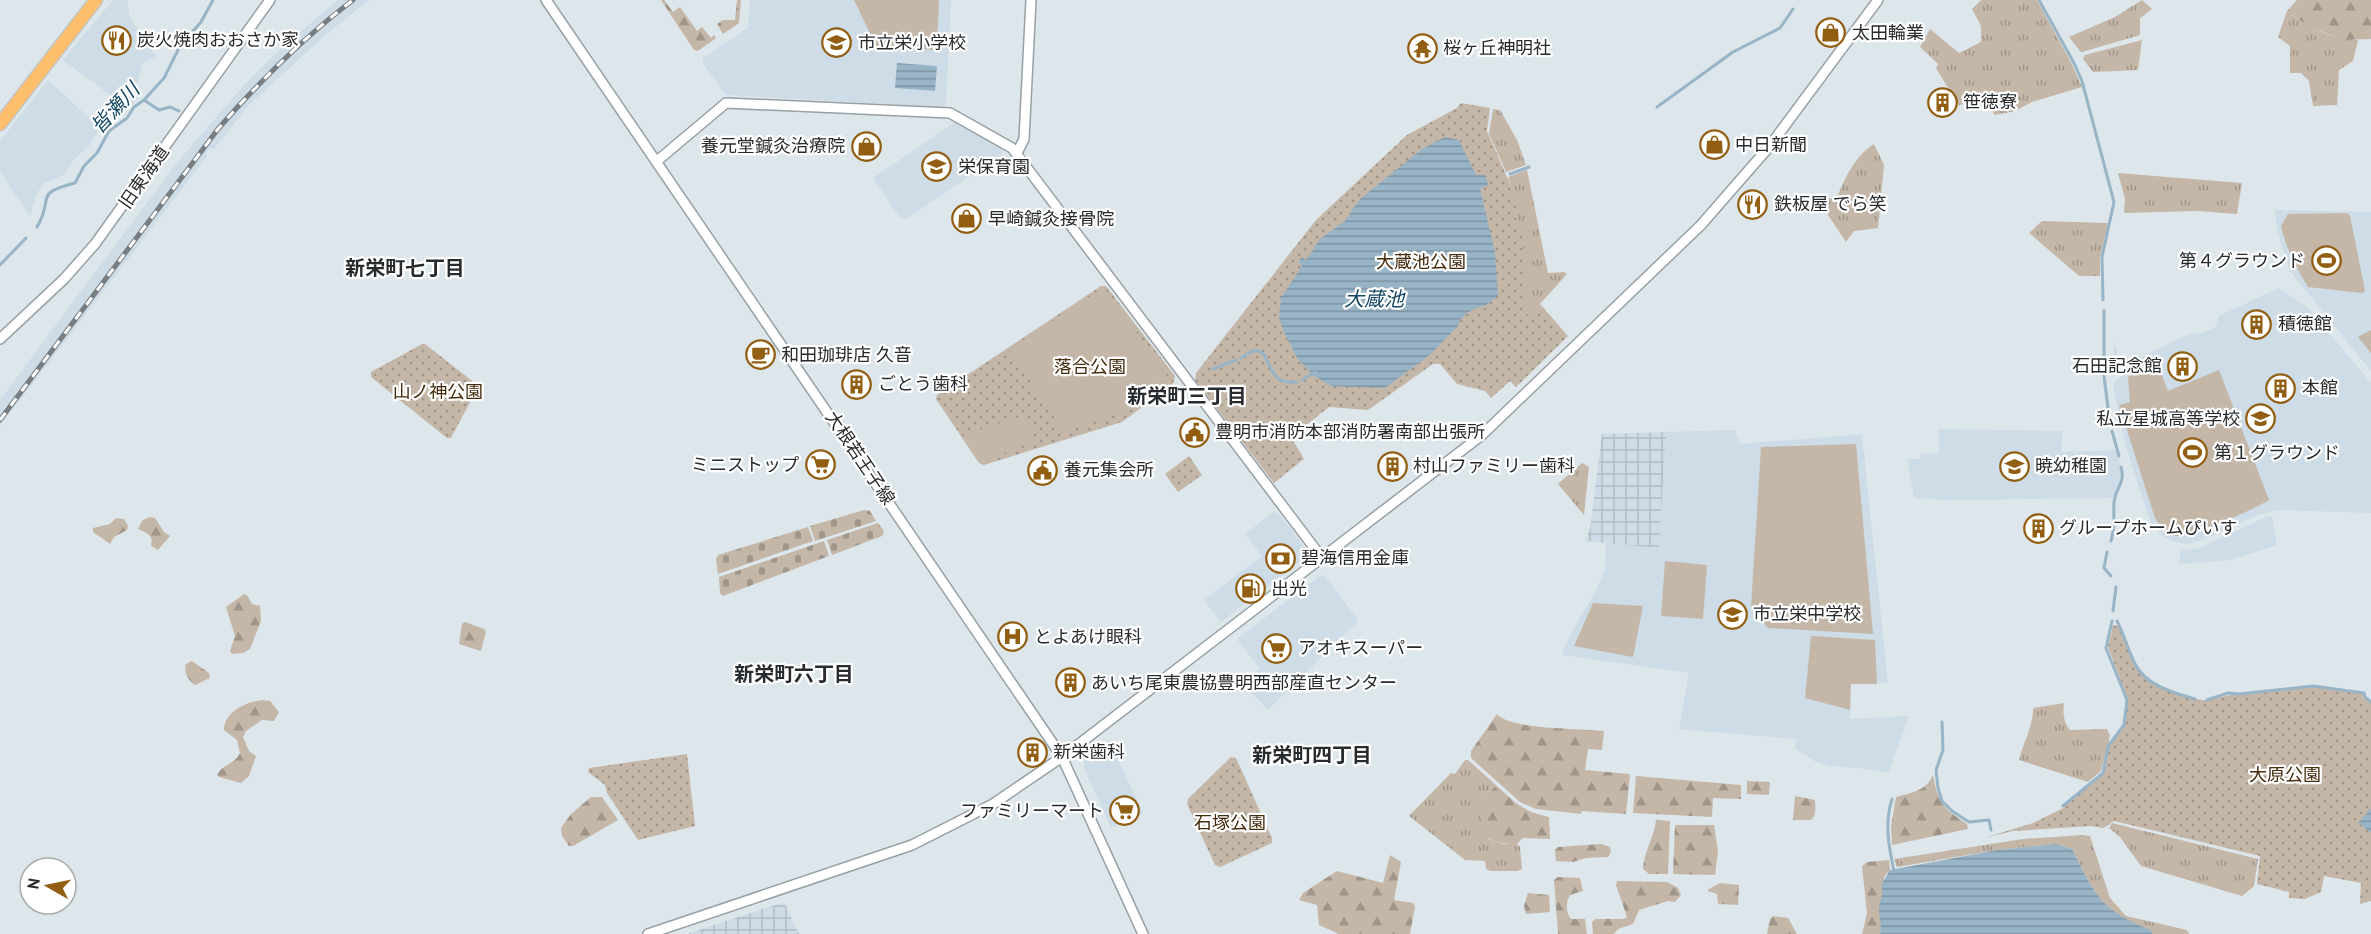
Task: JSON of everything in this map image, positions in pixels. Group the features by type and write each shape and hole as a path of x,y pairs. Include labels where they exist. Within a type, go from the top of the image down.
{"highway":[{"path":"0,124 96,0"}],"street":[{"name":"旧東海道","path":"0,339 64,279 96,244 270,0"},
{"name":"大根若王子線","path":"546,0 1062,757 1143,934"},
{"path":"1017,153 1024,139 1031,0"},
{"path":"648,934 912,845 993,804 1062,757 1482,435 1701,225 1769,147 1878,0"},
{"path":"657,161 726,103 950,113 1012,148 1322,558"}],"shaded area":[{"path":"113,0 127,0 130,18 156,56 143,63 136,88 141,96 128,108 63,60"},
{"path":"338,0 369,0 329,32 249,105 214,149 210,148 206,153 207,156 0,426 0,400 176,164 243,86 281,48"},
{"name":"市立栄小学校","path":"750,0 951,0 946,104 943,107 726,95 702,62 703,58 748,28"},
{"path":"48,80 100,128 89,146 74,159 65,174 43,184 36,195 30,216 0,172 0,141"},
{"name":"栄保育園","path":"954,123 1002,147 1001,155 906,219 901,219 873,178"},
{"path":"2275,210 2371,212 2371,371 2290,271 2277,230"},
{"path":"2279,288 2308,308 2371,383 2371,513 2278,510 2257,515 2199,541 2188,544 2172,541 2161,535 2151,523 2127,451 2113,386 2114,382 2129,372 2113,370 2114,341 2119,359 2132,361 2189,334 2203,333 2216,327 2219,316"},
{"name":"暁幼稚園","path":"1939,429 2063,431 2061,452 2116,450 2122,473 2113,498 1947,500 1914,498 1907,459 1920,459 1920,454 1939,453"},
{"name":"市立栄中学校","path":"1735,430 1740,444 1862,434 1888,683 1851,684 1850,719 1909,716 1889,771 1829,766 1814,761 1795,748 1796,739 1679,729 1689,673 1562,655 1569,637 1605,570 1606,543 1659,548 1666,432"},
{"path":"1666,432 1659,548 1585,541 1590,529 1602,434"},
{"path":"1274,512 1279,514 1307,551 1306,557 1221,622 1204,600 1262,556 1245,534"},
{"path":"2266,517 2272,517 2277,545 2231,560 2179,564 2181,549 2199,548"},
{"path":"1321,575 1325,576 1357,618 1357,622 1268,710 1244,684 1260,669 1237,639"},
{"path":"1109,740 1143,813 1111,828 1083,766 1085,758"},
{"path":"781,903 785,904 799,934 687,934"}],"green space":[{"path":"661,0 664,0 673,12 680,7 697,31 702,27 711,38 714,35 716,38 698,51 694,50"},
{"path":"737,0 741,0 739,23 723,34 717,24 723,20 735,20"},
{"path":"854,0 939,0 937,50 876,46"},
{"path":"1981,0 2037,0 2082,87 2032,102 2015,111 1995,115 1978,94 1959,106 1936,68 1938,64 1920,47 1930,29 1959,53 1981,42 1981,26 1972,9"},
{"path":"2142,0 2152,9 2140,18 2140,35 2082,52 2069,37 2115,17"},
{"path":"2297,0 2371,0 2371,39 2343,40 2310,27 2287,11"},
{"path":"2287,11 2311,27 2329,35 2358,40 2353,61 2339,70 2337,105 2313,106 2309,81 2301,73 2290,73 2290,46 2278,37"},
{"path":"2142,40 2138,70 2093,72 2083,59 2085,55"},
{"name":"大蔵池公園","path":"1461,103 1490,108 1487,131 1511,186 1523,240 1525,316 1540,304 1568,336 1516,387 1510,381 1491,398 1485,391 1457,384 1440,364 1433,364 1368,410 1329,407 1291,437 1304,459 1274,483 1195,380 1196,373 1316,220 1407,135 1457,108"},
{"path":"1493,109 1500,110 1517,140 1526,165 1506,172 1489,134"},
{"path":"1874,144 1884,165 1878,228 1854,231 1846,242 1828,215 1829,198 1836,200 1856,162"},
{"path":"1527,170 1548,273 1564,272 1567,274 1540,304 1525,316 1506,346 1511,186 1508,177"},
{"path":"2118,173 2242,183 2237,214 2197,211 2124,213 2125,199"},
{"name":"第４グラウンド","path":"2347,213 2350,216 2365,291 2362,293 2308,287 2292,258 2281,226 2288,214"},
{"path":"2042,221 2108,223 2100,258 2100,276 2079,276 2029,233"},
{"name":"落合公園","path":"1101,286 1106,286 1175,376 1173,384 1122,422 984,465 979,463 936,399 937,395"},
{"path":"1107,291 1168,377 1118,413 1064,432 1009,349 1095,293"},
{"path":"2371,330 2371,353 2358,337"},
{"name":"山ノ神公園","path":"422,344 476,384 477,389 451,438 447,438 371,377 371,372"},
{"name":"第１グラウンド","path":"2157,363 2168,391 2219,370 2269,500 2222,522 2183,535 2172,536 2161,527 2155,518 2119,405 2130,402 2128,377"},
{"path":"1025,415 1034,441 983,462 980,461 963,435"},
{"path":"1856,444 1873,634 1768,628 1751,607 1761,447"},
{"path":"1189,456 1202,475 1178,492 1165,474"},
{"path":"1582,463 1589,467 1584,515 1558,484"},
{"path":"864,510 870,511 876,521 815,541 810,526"},
{"path":"149,517 155,518 164,532 170,536 158,550 151,546 152,539 149,535 138,529 142,521"},
{"path":"116,518 124,519 128,526 127,530 114,537 110,544 93,532 93,528 110,524"},
{"path":"878,523 884,531 882,536 832,555 827,540"},
{"path":"808,527 813,541 718,574 716,559 718,555"},
{"path":"824,541 829,556 723,596 720,593 719,577"},
{"path":"1665,561 1707,565 1703,619 1661,616"},
{"path":"244,594 252,604 260,606 261,621 250,649 243,653 232,654 230,651 235,636 226,607"},
{"path":"1593,603 1643,606 1633,657 1574,646"},
{"path":"465,622 484,629 486,632 481,651 459,644 462,624"},
{"name":"大原公園","path":"2113,625 2119,626 2135,662 2149,679 2158,686 2193,698 2207,700 2230,695 2313,686 2363,694 2364,698 2371,703 2371,901 2360,904 2361,883 2324,876 2321,892 2305,899 2289,898 2289,892 2257,884 2260,856 2114,821 2104,828 2091,826 2013,831 1984,838 2033,823 2063,808 2103,774 2108,747 2125,725 2128,700 2108,647"},
{"path":"1811,636 1875,640 1877,684 1851,684 1850,710 1805,698"},
{"path":"192,661 209,673 210,678 195,685 192,683 185,671 186,664"},
{"path":"262,700 270,701 279,712 274,721 262,720 246,731 243,737 249,751 256,756 249,776 241,783 219,777 217,775 222,768 235,760 240,753 237,740 224,730 228,718 237,709"},
{"path":"2064,703 2065,720 2070,730 2107,729 2110,736 2101,771 2088,782 2019,760 2030,727 2033,708"},
{"path":"1497,714 1504,719 1530,726 1604,731 1602,750 1588,749 1585,770 1630,774 1626,814 1582,811 1581,814 1536,809 1520,802 1471,758 1471,751"},
{"path":"687,754 695,826 638,840 607,793 605,785 588,772 589,768"},
{"name":"石塚公園","path":"1231,757 1236,758 1272,838 1272,843 1220,867 1215,865 1187,804 1188,799"},
{"path":"1465,760 1468,760 1497,786 1491,790 1485,802 1484,817 1488,839 1503,844 1517,844 1520,847 1522,869 1490,871 1486,869 1485,861 1465,860 1409,816 1451,773 1455,774"},
{"path":"1933,775 1943,804 1967,824 1968,829 1892,845 1891,826 1896,797 1922,788"},
{"path":"1636,776 1741,785 1741,799 1713,798 1712,817 1633,813"},
{"path":"1747,781 1770,782 1769,795 1747,794"},
{"path":"1497,786 1520,806 1549,817 1550,839 1523,838 1517,844 1507,844 1494,841 1482,834 1482,813 1485,800 1487,794"},
{"path":"1795,796 1815,800 1815,814 1811,820 1793,820"},
{"path":"591,797 602,797 618,820 573,846 569,846 562,836 561,828 571,814"},
{"path":"1656,820 1670,821 1668,874 1649,874 1643,869"},
{"path":"2112,823 2258,859 2254,886 2242,896 2141,866 2120,837 2109,828"},
{"path":"1675,825 1714,825 1718,851 1715,875 1673,874"},
{"path":"2090,836 2110,898 2126,916 2187,930 2189,934 2152,934 2150,930 2133,923 2109,908 2094,890 2072,849 2056,844 1997,850 1897,867 1894,859 2023,839"},
{"path":"1601,844 1610,847 1611,852 1608,857 1586,858 1573,862 1556,861 1555,850 1558,847"},
{"path":"1390,855 1401,862 1394,900 1413,903 1415,906 1410,934 1339,934 1319,925 1317,905 1299,900 1303,893 1337,871 1383,883"},
{"path":"1889,860 1890,870 1884,877 1879,911 1882,920 1880,934 1862,934 1867,913 1862,866 1867,862"},
{"path":"1558,877 1580,878 1583,891 1570,895 1567,910 1571,919 1585,919 1587,934 1558,934 1554,880"},
{"path":"1617,881 1667,882 1678,888 1681,895 1675,902 1668,901 1639,910 1633,924 1618,929 1614,934 1593,934 1592,922 1595,919 1624,919 1627,917 1616,885"},
{"path":"1720,883 1739,885 1738,905 1718,904 1717,894 1708,891"},
{"path":"1528,893 1549,895 1550,912 1526,914 1524,906"},
{"path":"1773,916 1788,918 1797,934 1767,934 1770,919"}],"water":[{"path":"897,63 937,66 935,91 895,88"},
{"name":"大蔵池","path":"1445,137 1459,140 1476,175 1485,175 1488,185 1480,189 1495,252 1498,296 1485,306 1467,313 1458,326 1431,354 1385,388 1331,386 1313,375 1297,358 1279,317 1281,298 1302,266 1298,262 1302,257 1306,260 1320,239 1345,221 1359,200 1422,149"},
{"path":"2371,808 2371,832 2358,823"},
{"path":"2056,844 2072,849 2094,890 2110,908 2134,923 2151,930 2152,934 1880,934 1881,885 1890,870 1997,850"}],"waterway":[{"name":"皆瀬川","path":"37,227 49,194 53,190 75,183 84,166 97,153 109,131 127,118 134,107 144,100 164,78 180,46 201,22 213,0"},
{"path":"2039,0 2082,81 2114,202 2102,257 2103,300"},
{"path":"1657,107 1733,52 1780,28 1793,9"},
{"path":"144,100 159,110 170,107 179,111"},
{"path":"1510,174 1529,167"},
{"name":"皆瀬川","path":"0,265 26,238"},
{"path":"2104,310 2104,367"},
{"path":"1241,358 1254,351 1260,352 1278,378 1286,382 1297,382"},
{"path":"1213,369 1236,360"},
{"path":"1302,380 1315,372"},
{"path":"2104,376 2110,424"},
{"path":"2112,431 2119,456"},
{"path":"2111,541 2115,498 2122,477 2121,467"},
{"path":"2107,552 2104,568 2111,576"},
{"path":"2113,611 2116,587"},
{"path":"2063,806 2103,773 2108,746 2124,725 2127,700 2106,648 2112,621"},
{"path":"2117,621 2140,671 2153,683 2195,699"},
{"path":"2207,700 2228,693 2239,694 2313,686 2364,693 2371,702"},
{"path":"1942,722 1943,750 1936,770 1942,801 1969,822 1989,820 1991,830"},
{"path":"1892,799 1888,826 1894,871"}],"railway":[{"path":"0,420 218,129 282,61 353,0"}],"place":[{"name":"太田輪業","path":"1831,33"},
{"name":"炭火焼肉おおさか家","path":"116,40"},
{"name":"市立栄小学校","path":"837,43"},
{"name":"桜ヶ丘神明社","path":"1422,48"},
{"name":"笹徳寮","path":"1942,102"},
{"name":"中日新聞","path":"1714,145"},
{"name":"養元堂鍼灸治療院","path":"866,146"},
{"name":"栄保育園","path":"937,167"},
{"name":"鉄板屋 でら笑","path":"1753,204"},
{"name":"早崎鍼灸接骨院","path":"967,219"},
{"name":"第４グラウンド","path":"2326,261"},
{"name":"積徳館","path":"2257,324"},
{"name":"和田珈琲店 久音","path":"760,355"},
{"name":"石田記念館","path":"2183,366"},
{"name":"ごとう歯科","path":"857,384"},
{"name":"本館","path":"2281,388"},
{"name":"私立星城高等学校","path":"2261,419"},
{"name":"豊明市消防本部消防署南部出張所","path":"1194,432"},
{"name":"第１グラウンド","path":"2193,453"},
{"name":"ミニストップ","path":"820,465"},
{"name":"村山ファミリー歯科","path":"1392,466"},
{"name":"暁幼稚園","path":"2014,466"},
{"name":"養元集会所","path":"1043,470"},
{"name":"グループホームぴいす","path":"2038,528"},
{"name":"碧海信用金庫","path":"1280,558"},
{"name":"出光","path":"1250,589"},
{"name":"市立栄中学校","path":"1732,614"},
{"name":"とよあけ眼科","path":"1013,637"},
{"name":"アオキスーパー","path":"1277,648"},
{"name":"あいち尾東農協豊明西部産直センター","path":"1070,683"},
{"name":"新栄歯科","path":"1032,752"},
{"name":"ファミリーマート","path":"1125,811"}],"district":[{"name":"新栄町七丁目","path":"405,268"},
{"name":"新栄町三丁目","path":"1187,396"},
{"name":"新栄町六丁目","path":"794,674"},
{"name":"新栄町四丁目","path":"1312,755"}]}
